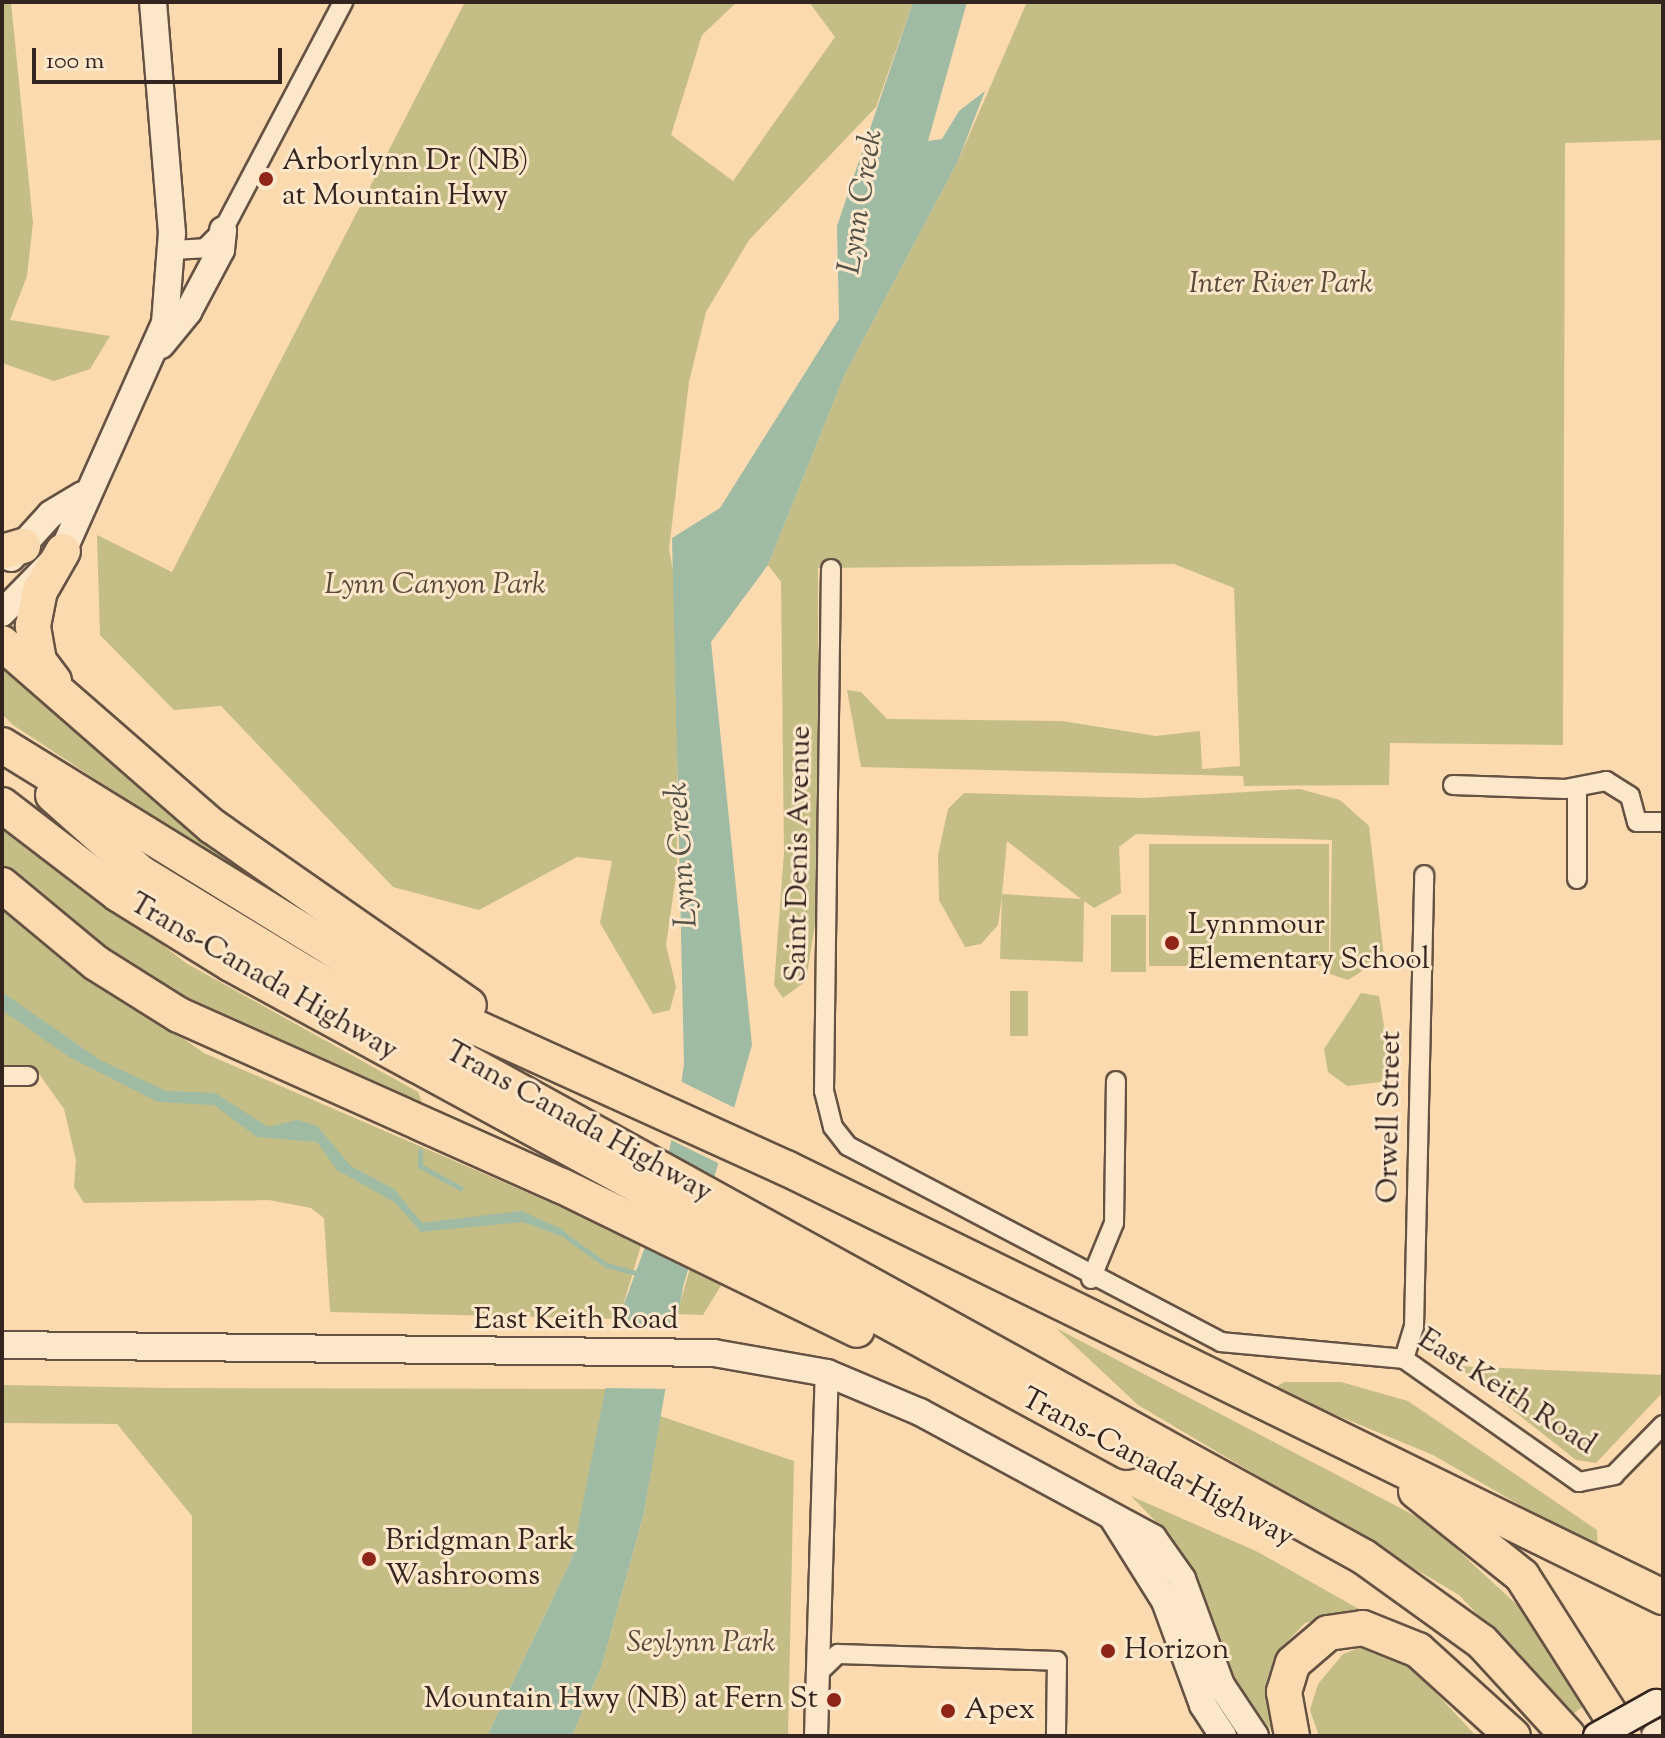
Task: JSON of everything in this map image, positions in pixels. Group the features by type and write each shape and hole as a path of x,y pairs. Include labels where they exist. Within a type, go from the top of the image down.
{"highway":[{"path":"59,688 39,661 33,626 40,591 63,551"},
{"path":"2,643 59,688 212,826 297,891 571,1068"},
{"path":"2,747 411,998 786,1168 1359,1452 1475,1500 1604,1574 1663,1597"},
{"name":"Trans Canada Highway","path":"2,747 141,873 586,1142 747,1246 1179,1458"},
{"name":"Trans-Canada Highway","path":"2,805 118,894 231,964 586,1142"},
{"path":"2,885 96,963 179,1015 562,1186 747,1246"},
{"name":"Trans-Canada Highway","path":"747,1246 1131,1454 1394,1602 1467,1659 1540,1736"},
{"path":"1359,1452 1466,1525 1522,1576 1624,1736"},
{"name":"Trans-Canada Highway","path":"1179,1458 1364,1557 1444,1611 1568,1736"},
{"path":"1292,1736 1284,1692 1293,1663 1328,1633 1363,1628 1418,1650 1513,1736"}],"main road":[{"path":"153,2 172,250 157,351"},
{"path":"2,613 63,551 83,495 157,351 188,312 221,250 223,230"},
{"path":"9,555 51,514 83,495"},
{"name":"East Keith Road","path":"2,1345 714,1353 827,1373 920,1412 1153,1538 1175,1568 1221,1685 1255,1736"},
{"path":"1113,1518 1165,1601 1203,1705 1223,1736"},
{"path":"1597,1736 1660,1701"},
{"path":"1655,1736 1663,1732"}],"street":[{"path":"172,250 205,248 223,230 343,2"},
{"name":"Saint Denis Avenue","path":"831,569 824,1091 839,1137"},
{"path":"1453,785 1577,788 1620,785 1637,822 1663,822"},
{"path":"1577,788 1577,879"},
{"name":"Orwell Street","path":"1404,1359 1414,1327 1424,875"},
{"path":"2,1076 28,1076"},
{"path":"1091,1279 1114,1223 1116,1081"},
{"name":"East Keith Road","path":"839,1137 920,1189 1091,1279 1236,1347 1404,1359 1567,1477 1588,1483 1614,1475 1663,1425"},
{"path":"816,1736 827,1373"},
{"path":"819,1632 838,1654"},
{"path":"817,1674 838,1654 1057,1661 1056,1736"}],"green space":[{"path":"2,2 11,2 33,223 27,276 10,320 110,336 90,369 54,381 2,363"},
{"name":"Lynn Canyon Park","path":"465,2 737,2 702,35 671,135 733,181 835,37 809,2 913,2 876,107 749,240 706,312 689,382 669,549 677,592 677,869 666,945 676,987 670,1010 653,1014 600,923 612,861 577,857 479,910 393,887 221,706 174,710 100,635 97,535 172,572"},
{"name":"Inter River Park","path":"1027,2 1663,2 1663,140 1565,143 1563,745 1390,743 1389,785 1244,786 1243,776 861,767 847,690 861,692 887,719 1062,721 1156,736 1200,731 1202,769 1240,766 1234,588 1174,564 818,568 818,905 806,981 783,998 774,985 784,853 781,582 768,565 844,376 958,161"},
{"path":"2,662 220,852 319,926 13,725 2,714"},
{"path":"1300,789 1340,800 1369,826 1384,957 1348,980 1330,974 1332,840 1136,834 1119,847 1121,893 1094,908 1084,901 1083,962 1000,959 1002,896 998,925 981,944 965,947 939,900 938,855 948,809 964,793 1144,798","holes":["1007,841 1081,899 1002,894"]},
{"path":"2,820 186,963 418,1092 423,1105 157,984 2,868"},
{"path":"1149,844 1329,844 1329,966 1149,966"},
{"path":"2,911 204,1053 642,1242 619,1319 330,1312 324,1218 311,1208 269,1200 84,1203 74,1187 76,1160 64,1109 37,1071 2,1067"},
{"path":"1111,915 1146,915 1146,972 1111,972"},
{"path":"1010,991 1028,991 1028,1036 1010,1036"},
{"path":"1361,993 1379,996 1390,1061 1381,1082 1347,1086 1328,1072 1324,1049"},
{"path":"696,1247 725,1279 703,1315 677,1314"},
{"path":"1056,1328 1427,1522 1525,1612 1594,1698 1573,1714 1459,1595 1138,1405"},
{"path":"1457,1366 1663,1375 1663,1392 1596,1463 1576,1460"},
{"path":"1284,1382 1341,1382 1408,1401 1597,1530 1598,1550 1433,1455 1273,1389"},
{"path":"2,1385 608,1389 572,1558 487,1736 192,1736 192,1516 117,1424 2,1423"},
{"name":"Seylynn Park","path":"660,1416 794,1461 788,1736 572,1736 602,1665 644,1513"},
{"path":"1131,1496 1258,1552 1380,1621 1340,1616 1305,1623 1278,1651 1276,1736 1242,1693 1167,1533"},
{"path":"1364,1646 1412,1667 1476,1736 1319,1736 1310,1710 1318,1684 1343,1654"}],"water":[{"name":"Lynn Creek","path":"913,2 967,2 928,141 942,139 959,111 985,91 958,161 844,376 768,565 711,642 752,1045 683,1287 644,1513 602,1665 572,1736 487,1736 572,1558 620,1315 653,1225 676,1119 684,1064 672,538 720,508 839,319 837,226"},
{"path":"2,992 100,1060 166,1091 215,1093 268,1127 298,1120 317,1126 351,1166 394,1189 422,1223 521,1211 564,1230 560,1236 523,1222 421,1232 394,1202 337,1170 317,1142 257,1137 214,1105 158,1102 69,1057 2,1010"}],"pier":[{"path":"678,1080 739,1110 724,1166 669,1139"},
{"path":"614,1324 680,1324 669,1389 604,1388"}],"waterway":[{"path":"420,1151 420,1166 460,1188"},
{"path":"556,1229 606,1265 640,1274"}],"place":[{"name":"Arborlynn Dr (NB) at Mountain Hwy","path":"266,179"},
{"name":"Lynnmour Elementary School","path":"1172,943"},
{"name":"Bridgman Park Washrooms","path":"369,1559"},
{"name":"Horizon","path":"1108,1651"},
{"name":"Mountain Hwy (NB) at Fern St","path":"834,1700"},
{"name":"Apex","path":"948,1711"}]}
